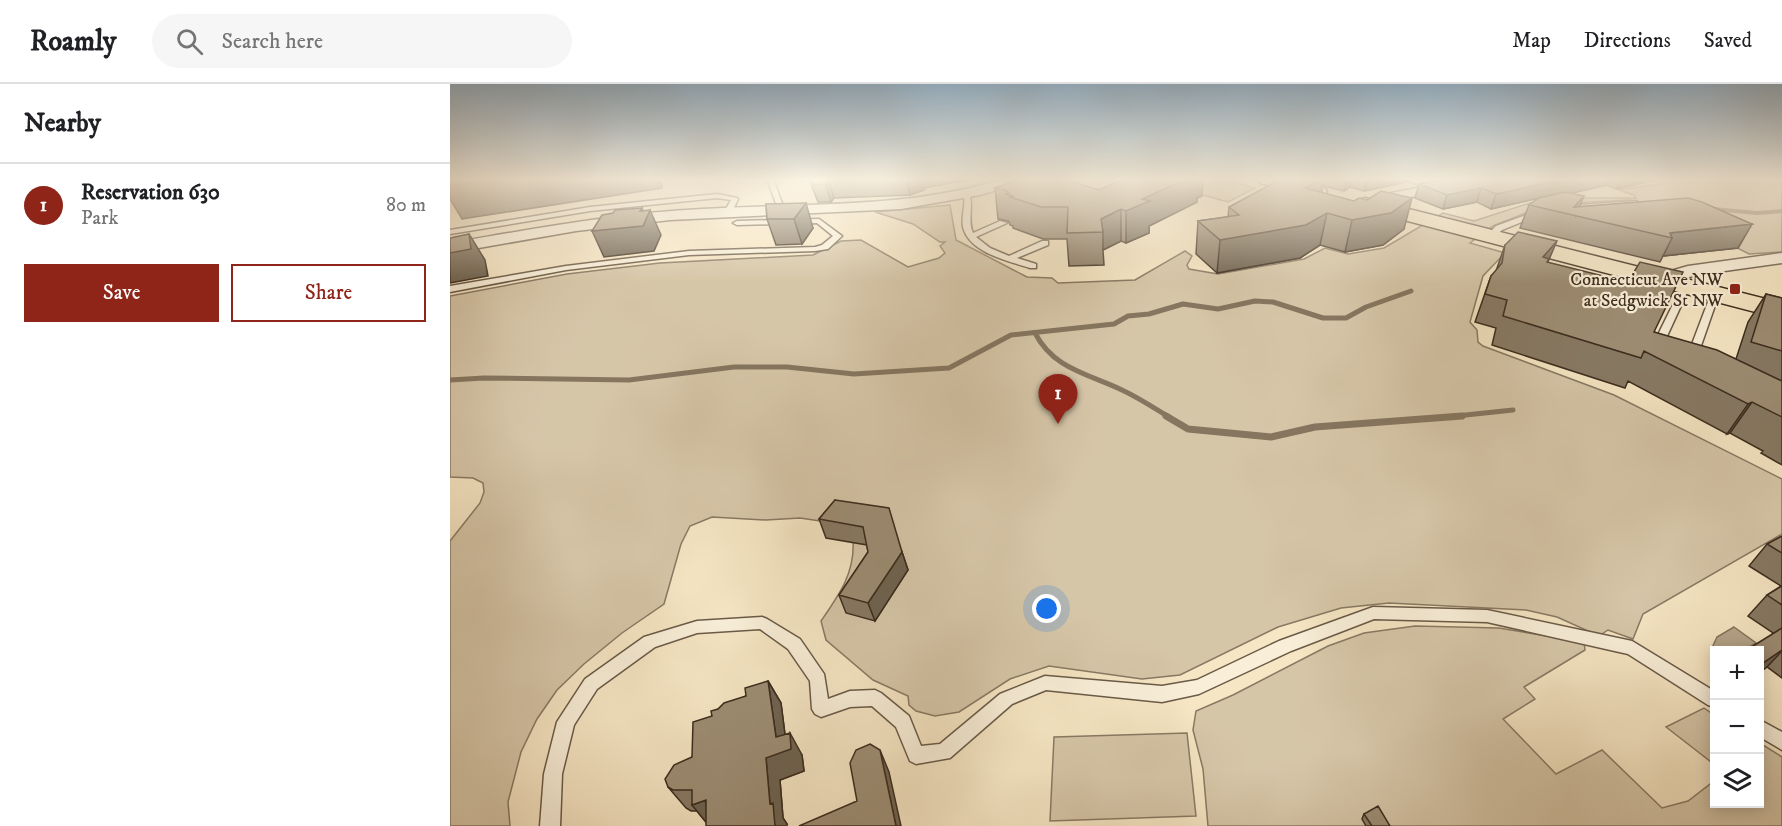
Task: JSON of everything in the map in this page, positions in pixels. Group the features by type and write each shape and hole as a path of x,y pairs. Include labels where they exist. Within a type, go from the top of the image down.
{"main road":[{"path":"1402,214 1782,311"}],"street":[{"path":"456,250 625,219 704,214"},
{"path":"1680,285 1680,274 1684,272 1782,258"}],"lane":[{"path":"450,232 562,214"},
{"path":"450,289 566,268 689,253 815,249 825,247 838,236 819,221 737,223 742,214"},
{"path":"967,214 967,230 991,252 1033,266"},
{"path":"1490,236 1499,228 1540,214"},
{"path":"972,236 1004,224"},
{"path":"1011,258 1045,243"},
{"path":"1653,355 1680,285"},
{"path":"1696,370 1689,366 1715,294"},
{"path":"550,826 552,774 566,722 591,684 650,642 698,627 762,623 794,644 818,679 821,709 850,699 875,698 903,722 916,755 944,752 1006,699 1045,683 1162,694 1199,687 1285,646 1373,613 1487,616 1632,648 1710,697"},
{"path":"1764,731 1782,742"}],"shaded area":[{"path":"880,214 951,214 956,240 1027,277 1052,278 1058,283 1135,280 1185,251 1192,256 1187,265 1189,269 1218,274 1304,259 1325,248 1348,254 1384,248 1442,214 1474,221 1497,214 1524,214 1493,226 1470,243 1505,253 1483,276 1470,322 1477,330 1478,342 1483,346 1614,395 1782,479 1782,534 1643,614 1633,639 1608,630 1599,636 1557,617 1526,610 1389,603 1341,608 1278,627 1180,675 1142,679 1049,666 1010,679 959,712 935,716 916,711 909,705 908,696 873,680 826,640 821,621 840,593 848,574 853,541 827,522 800,518 766,520 712,517 690,526 681,544 664,604 622,633 584,664 557,690 537,719 521,752 508,802 510,826 450,826 450,541 480,503 484,492 483,483 473,478 450,477 450,296 567,274 660,263 813,255 841,241 861,240 908,267 939,258 945,253 940,246 945,242 940,242 913,224"},
{"path":"1670,214 1782,214 1782,252 1749,254"},
{"path":"1415,626 1499,628 1584,642 1585,650 1524,687 1535,699 1503,719 1556,774 1602,750 1662,808 1688,801 1710,784 1710,808 1764,808 1764,746 1782,757 1782,826 1208,826 1203,769 1193,730 1196,711 1233,695 1328,646 1364,633"},
{"path":"1734,627 1756,643 1751,646 1713,646 1717,637"},
{"path":"1704,708 1710,712 1710,761 1666,727"},
{"path":"1187,733 1196,816 1050,821 1054,737"}],"building":[{"path":"648,214 643,226 592,231 602,215"},
{"path":"767,214 798,214 794,219 767,219"},
{"path":"1068,214 1112,214 1101,219 1103,232 1067,233"},
{"path":"1237,214 1326,214 1306,225 1220,240 1198,221 1239,215"},
{"path":"1329,214 1388,214 1352,220"},
{"path":"1566,214 1728,214 1752,224 1670,233 1672,238"},
{"path":"1518,232 1557,241 1543,257 1549,259 1547,262 1619,280 1621,277 1629,280 1640,262 1683,272 1654,332 1717,350 1782,381 1782,417 1752,402 1748,404 1644,351 1641,358 1503,316 1507,300 1485,294 1491,276 1502,263 1505,245"},
{"path":"469,234 471,249 450,253 450,238"},
{"path":"1766,294 1782,298 1782,351 1751,342"},
{"path":"835,500 889,508 902,552 868,603 839,595 868,552 863,527 819,519"},
{"path":"1782,536 1782,553 1767,544"},
{"path":"1782,586 1782,605 1767,595"},
{"path":"1782,628 1782,650 1764,662 1764,646 1753,646"},
{"path":"768,681 776,737 790,733 791,749 766,758 770,804 773,803 775,826 706,826 706,800 692,805 692,790 673,790 668,787 665,779 674,765 692,757 693,722 712,716 711,711 718,709 724,703 746,696 745,688"},
{"path":"870,744 880,750 896,826 799,826 857,801 850,763 856,750"},
{"path":"1378,806 1390,826 1372,826 1364,814"}],"waterway":[{"path":"450,380 484,378 629,380 734,367 787,367 854,374 949,368 1011,335 1114,324 1128,316 1149,314 1183,304 1218,309 1255,301 1273,302 1323,318 1346,318 1366,307 1411,291"},
{"path":"1035,333 1052,355 1074,370 1130,394 1169,417"},
{"path":"1447,417 1513,410"},
{"path":"1166,416 1188,429 1271,437 1315,427 1462,416"}],"place":[{"name":"Connecticut Ave NW at Sedgwick St NW","path":"1735,289"},
{"name":"Reservation 630","path":"1058,424"}]}
